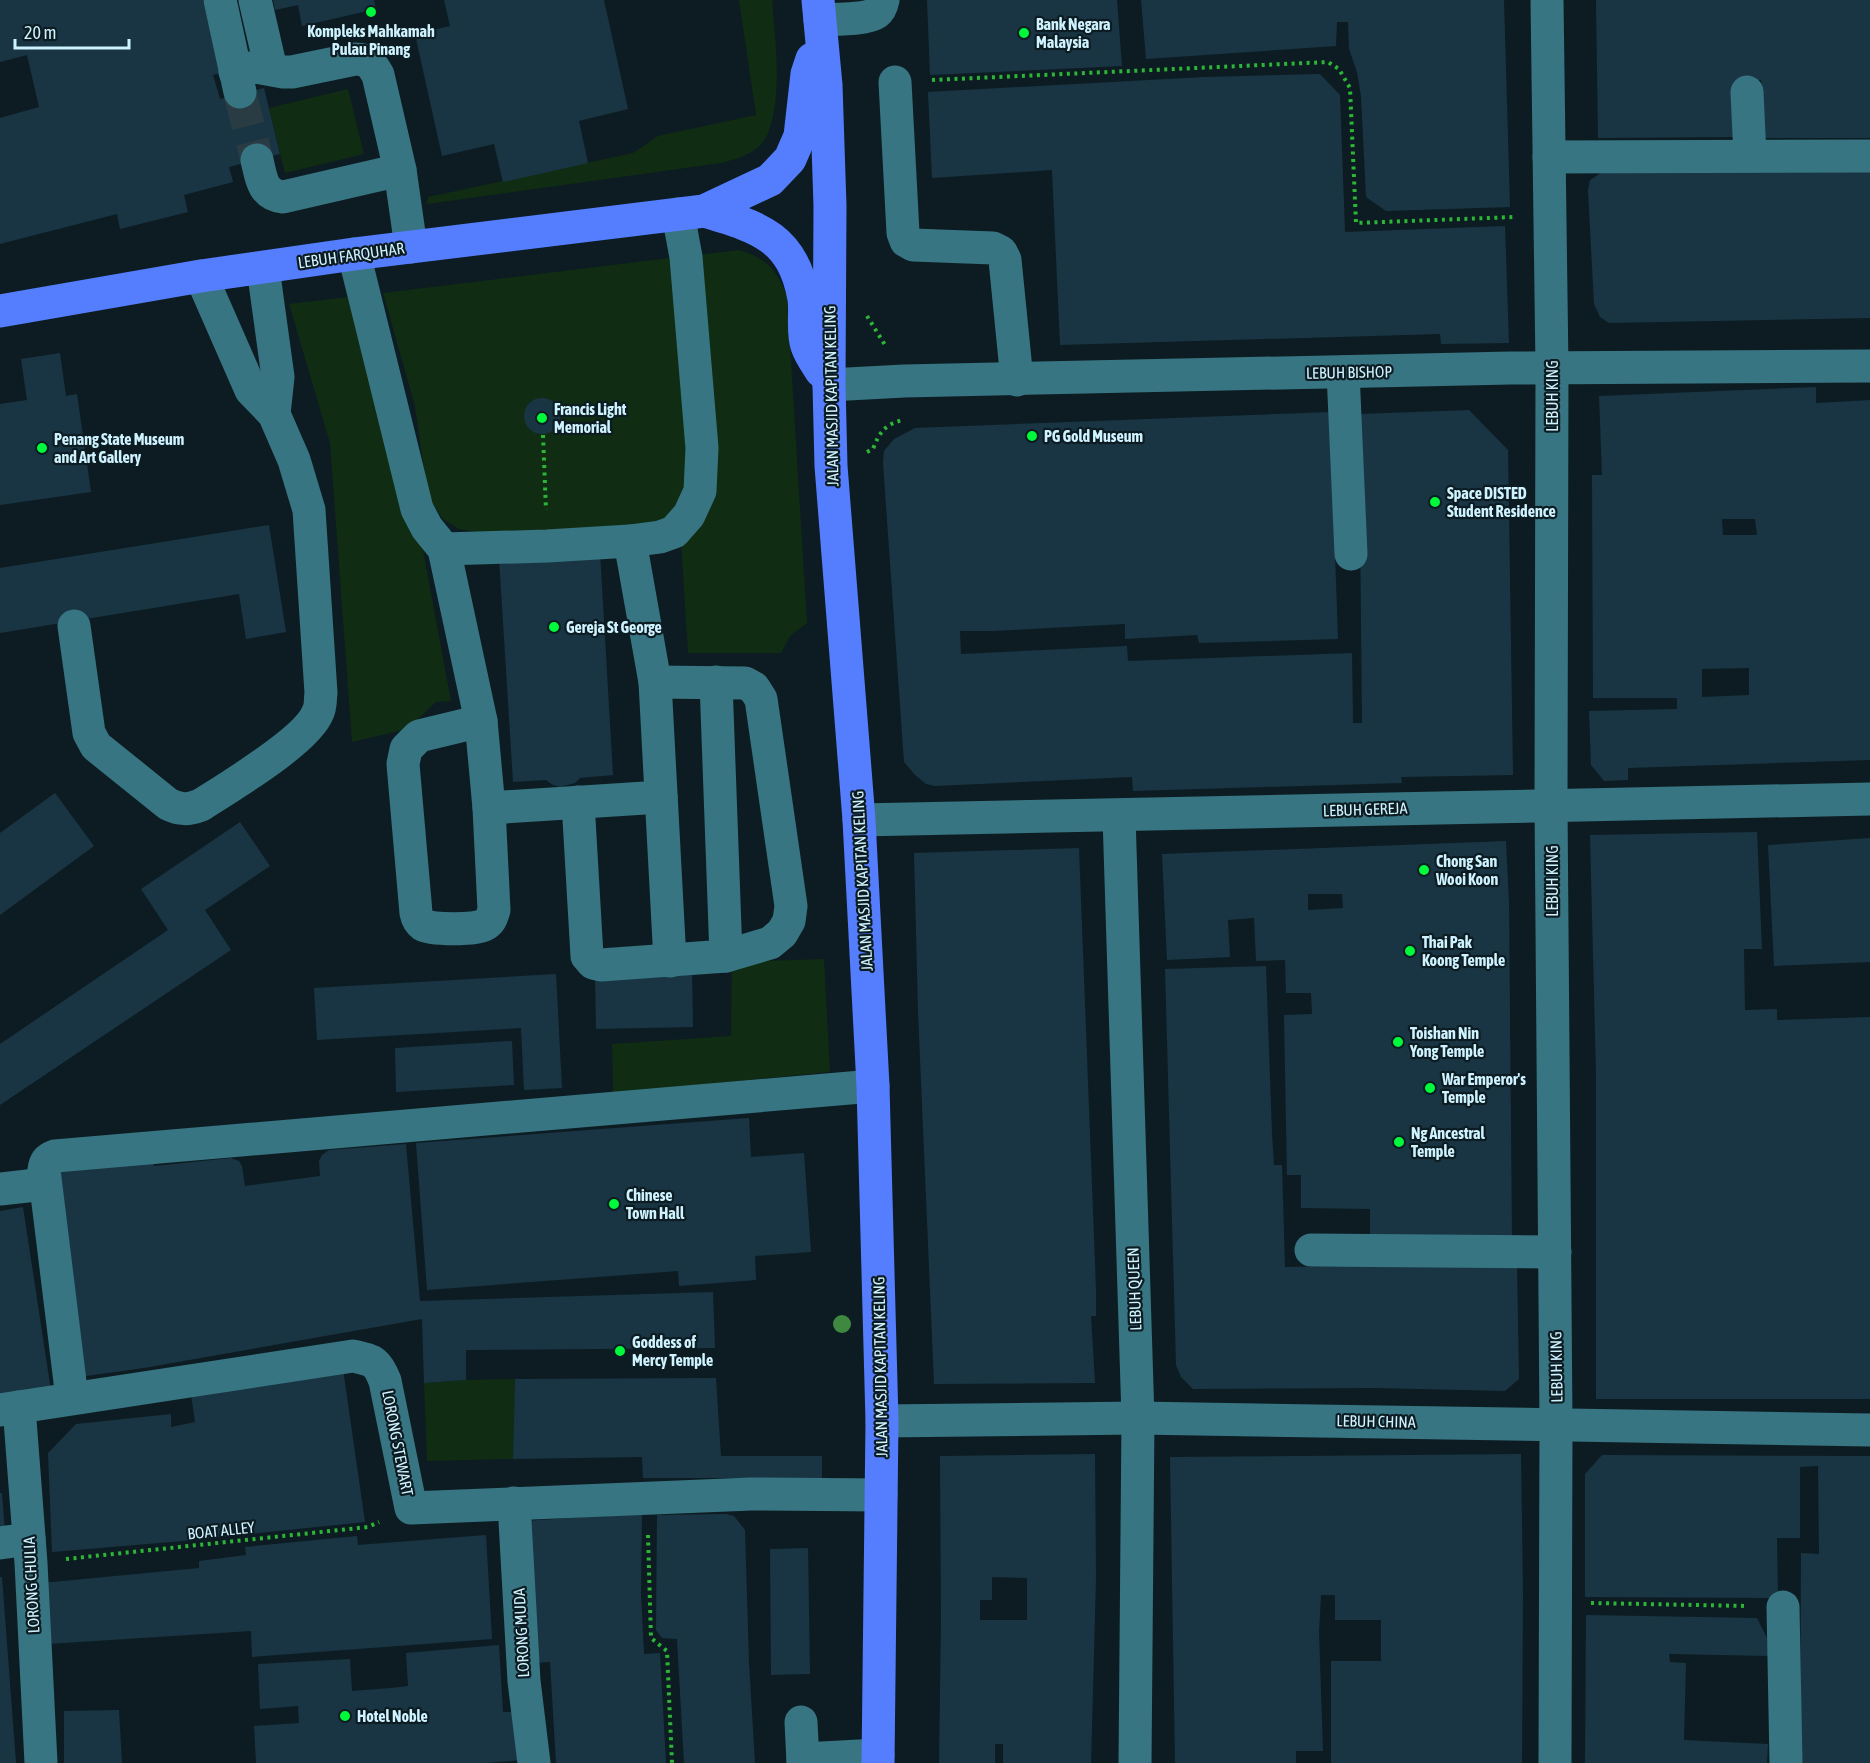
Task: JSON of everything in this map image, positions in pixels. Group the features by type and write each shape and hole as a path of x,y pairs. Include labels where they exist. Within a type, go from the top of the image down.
{"main road":[{"name":"LEBUH FARQUHAR","path":"0,310 201,276 354,254 691,213 770,180 790,159 800,136 807,74 820,17"},
{"name":"JALAN MASJID KAPITAN KELING","path":"820,17 826,85 830,206 831,466 859,820 873,1086 882,1421 878,1759"},
{"name":"LEBUH FARQUHAR","path":"691,213 743,222 762,231 777,242 790,259 799,278 804,300 807,345 829,385"}],"street":[{"path":"220,0 238,83 255,67 292,72 355,59 364,59 373,64 378,75 400,170 411,247"},
{"path":"255,0 271,69"},
{"path":"820,17 868,16 876,13 883,0"},
{"name":"LEBUH KING","path":"1547,0 1552,368 1551,804 1556,1424 1555,1763"},
{"path":"895,82 903,233 906,241 913,245 993,249 1001,252 1005,260 1017,380"},
{"path":"1747,92 1750,156"},
{"path":"1549,157 1870,156"},
{"path":"257,160 263,185 267,191 274,196 283,197 400,170"},
{"path":"444,549 547,546 660,537 674,532 689,515 700,491 702,448 686,257 691,213"},
{"path":"354,254 417,509 427,528 444,549 481,721 489,808 494,910 491,919 485,925 477,928 424,926 418,920 416,913 403,764 406,749 419,736 481,721"},
{"path":"263,268 278,377 274,414"},
{"path":"74,626 89,734 96,746 168,804 178,809 190,810 201,805 285,748 308,729 319,712 321,693 309,510 294,460 274,414 251,390 201,276"},
{"name":"LEBUH BISHOP","path":"829,385 904,381 1552,368 1870,366"},
{"path":"1343,372 1351,554"},
{"path":"630,541 655,682 670,960"},
{"path":"578,802 587,956 593,963 601,965 726,956 770,943 782,933 789,921 791,906 761,699 754,688 745,683 655,682"},
{"path":"716,682 726,956"},
{"path":"489,808 661,796"},
{"name":"LEBUH GEREJA","path":"859,820 1870,799"},
{"name":"LEBUH QUEEN","path":"1119,816 1138,1418 1135,1763"},
{"path":"72,1398 45,1184 45,1164 48,1159 62,1155 873,1086"},
{"path":"0,1189 45,1184"},
{"path":"1311,1250 1555,1252"},
{"name":"LORONG STEWART","path":"9,1408 353,1356 369,1360 379,1366 385,1381 411,1509 751,1494 881,1495"},
{"name":"LORONG CHULIA","path":"9,1408 41,1763"},
{"name":"LEBUH CHINA","path":"882,1421 1138,1418 1870,1430"},
{"name":"LORONG MUDA","path":"514,1503 524,1681 534,1763"},
{"path":"1784,1607 1786,1763"},
{"path":"801,1722 803,1761 878,1759"}],"path":[{"path":"895,82 1328,63 1339,69 1350,88 1356,223 1550,216"},
{"path":"543,435 547,546"},
{"path":"647,1498 651,1638 667,1651 672,1763"},
{"name":"BOAT ALLEY","path":"20,1548 368,1527 411,1509"},
{"path":"1554,1603 1784,1607"}],"green space":[{"path":"739,0 772,0 777,71 775,108 765,139 757,149 740,158 721,163 427,204 428,197 633,153 658,136 756,115"},
{"path":"348,89 364,154 285,173 269,108"},
{"path":"739,250 756,257 769,266 775,272 787,296 807,623 790,636 781,653 688,653 681,541 698,255"},
{"path":"670,258 690,441 682,501 663,527 495,535 459,529 443,519 428,497 415,406 383,293"},
{"path":"348,297 422,545 451,701 436,702 407,729 352,742 330,443 289,304"},
{"path":"824,959 830,1072 613,1093 612,1044 731,1036 732,962"},
{"path":"515,1379 513,1459 427,1461 424,1383"}],"building":[{"path":"0,0 203,0 221,73 213,75 220,99 264,88 280,154 229,167 233,182 184,195 188,212 120,229 117,214 0,244 0,118 39,107 27,55 0,62"},
{"path":"273,0 374,0 376,9 302,26 298,5 275,10"},
{"path":"444,0 604,0 628,109 579,121 588,163 503,182 494,144 442,156 415,34 450,26"},
{"name":"Bank Negara Malaysia","path":"927,0 1117,0 1122,66 930,75"},
{"path":"1141,0 1504,0 1510,207 1386,211 1366,197 1361,96 1357,72 1349,49 1348,22 1337,22 1336,46 1146,59"},
{"path":"1596,0 1870,0 1870,138 1763,138 1761,80 1737,80 1738,137 1598,138"},
{"path":"1320,74 1340,95 1345,232 1505,226 1509,343 1441,344 1440,334 1060,345 1052,170 932,178 928,92 1204,77"},
{"path":"1870,170 1870,318 1609,323 1600,317 1594,304 1588,190 1590,180 1604,171"},
{"name":"Penang State Museum and Art Gallery","path":"60,353 66,396 77,394 91,492 0,505 0,404 27,400 21,359"},
{"path":"1816,387 1816,403 1870,400 1870,760 1628,768 1628,780 1604,781 1591,765 1589,711 1677,709 1677,698 1593,698 1592,475 1602,475 1599,396","holes":["1722,519 1755,519 1757,535 1723,535","1749,668 1749,695 1702,697 1702,669"]},
{"name":"Francis Light Memorial","path":"542,398 555,403 560,416 555,429 542,434 529,429 524,416 529,403"},
{"path":"1469,410 1508,450 1513,775 1401,777 1402,783 1133,791 1132,777 935,786 926,784 904,762 883,463 884,451 894,439 915,428 1330,412 1338,639 1199,643 1197,635 1125,639 1125,624 960,631 961,654 1127,646 1128,661 1352,653 1353,723 1362,723 1359,414"},
{"path":"269,525 286,632 246,639 239,594 0,633 0,568"},
{"name":"Gereja St George","path":"600,552 613,775 580,778 575,783 560,787 546,780 513,782 499,558"},
{"path":"55,793 94,846 0,915 0,833"},
{"path":"240,822 270,866 205,910 231,950 0,1105 0,1044 168,930 141,889"},
{"path":"1757,832 1762,949 1744,949 1745,1010 1777,1009 1777,1020 1870,1017 1870,1399 1596,1399 1596,1073 1590,835"},
{"path":"1870,838 1870,962 1774,966 1768,845"},
{"path":"1506,841 1509,903 1512,1241 1370,1240 1370,1209 1301,1208 1301,1175 1287,1175 1284,1015 1312,1014 1311,993 1286,993 1285,960 1256,961 1254,918 1228,920 1230,957 1167,960 1162,854","holes":["1308,894 1342,894 1343,908 1308,910"]},
{"path":"1079,848 1096,1290 1096,1316 1091,1316 1095,1383 934,1384 918,1011 914,853"},
{"path":"1266,966 1272,1134 1274,1165 1282,1165 1285,1267 1517,1264 1519,1379 1505,1391 1376,1388 1193,1389 1181,1377 1176,1365 1165,969"},
{"path":"692,972 693,1027 596,1029 595,974"},
{"path":"556,974 562,1088 524,1090 521,1028 317,1040 314,988"},
{"path":"512,1041 514,1085 396,1092 395,1048"},
{"name":"Chinese Town Hall","path":"749,1118 751,1157 804,1153 811,1252 755,1256 756,1280 679,1286 678,1271 427,1290 416,1143"},
{"path":"406,1144 420,1301 713,1292 715,1348 466,1350 466,1380 424,1383 422,1319 144,1368 79,1377 59,1168 153,1158 154,1166 231,1158 239,1161 242,1166 245,1186 320,1176 319,1161 322,1155 329,1150"},
{"path":"23,1207 52,1397 0,1406 0,1211"},
{"path":"343,1369 365,1522 52,1552 48,1453 76,1424 171,1414 171,1427 195,1422 191,1394"},
{"path":"716,1378 721,1456 822,1456 822,1478 643,1478 642,1457 513,1459 515,1379"},
{"path":"1095,1454 1096,1577 1091,1763 1003,1763 1003,1744 995,1744 995,1763 939,1763 940,1456","holes":["992,1577 1027,1578 1027,1620 980,1620 980,1600 992,1600"]},
{"path":"1521,1454 1522,1763 1331,1763 1331,1661 1381,1661 1381,1620 1335,1620 1335,1595 1321,1595 1319,1632 1323,1751 1296,1751 1296,1763 1175,1763 1170,1457"},
{"path":"1602,1455 1870,1456 1870,1763 1800,1763 1801,1553 1819,1554 1818,1466 1800,1467 1800,1538 1777,1538 1778,1598 1585,1597 1585,1474"},
{"path":"0,1493 2,1493 5,1532 0,1533"},
{"path":"642,1513 641,1594 644,1654 660,1653 666,1763 556,1763 550,1662 534,1663 525,1521"},
{"path":"726,1514 734,1516 745,1530 755,1763 684,1763 677,1639 662,1638 656,1630 657,1515"},
{"path":"486,1535 492,1639 252,1657 251,1631 48,1644 42,1583 199,1568 199,1561 246,1555 245,1547 357,1536 358,1545"},
{"path":"808,1548 810,1674 771,1675 770,1549"},
{"path":"0,1577 2,1577 16,1763 0,1763"},
{"path":"1586,1615 1757,1618 1767,1638 1769,1656 1669,1654 1670,1662 1686,1663 1684,1740 1768,1744 1767,1763 1585,1763"},
{"path":"499,1645 503,1712 520,1712 522,1760 485,1763 256,1763 254,1726 299,1723 298,1706 260,1709 258,1664 350,1659 352,1691 391,1688 408,1686 406,1653"},
{"path":"119,1710 122,1763 64,1763 64,1711"}],"tunnel":[{"path":"240,94 257,160"}],"place":[{"name":"Kompleks Mahkamah Pulau Pinang","path":"371,12"},
{"name":"Bank Negara Malaysia","path":"1024,33"},
{"name":"Francis Light Memorial","path":"542,418"},
{"name":"PG Gold Museum","path":"1032,436"},
{"name":"Penang State Museum and Art Gallery","path":"42,448"},
{"name":"Space DISTED Student Residence","path":"1435,502"},
{"name":"Gereja St George","path":"554,627"},
{"name":"Chong San Wooi Koon","path":"1424,870"},
{"name":"Thai Pak Koong Temple","path":"1410,951"},
{"name":"Toishan Nin Yong Temple","path":"1398,1042"},
{"name":"War Emperor's Temple","path":"1430,1088"},
{"name":"Ng Ancestral Temple","path":"1399,1142"},
{"name":"Chinese Town Hall","path":"614,1204"},
{"name":"Goddess of Mercy Temple","path":"620,1351"},
{"name":"Hotel Noble","path":"345,1716"}]}
